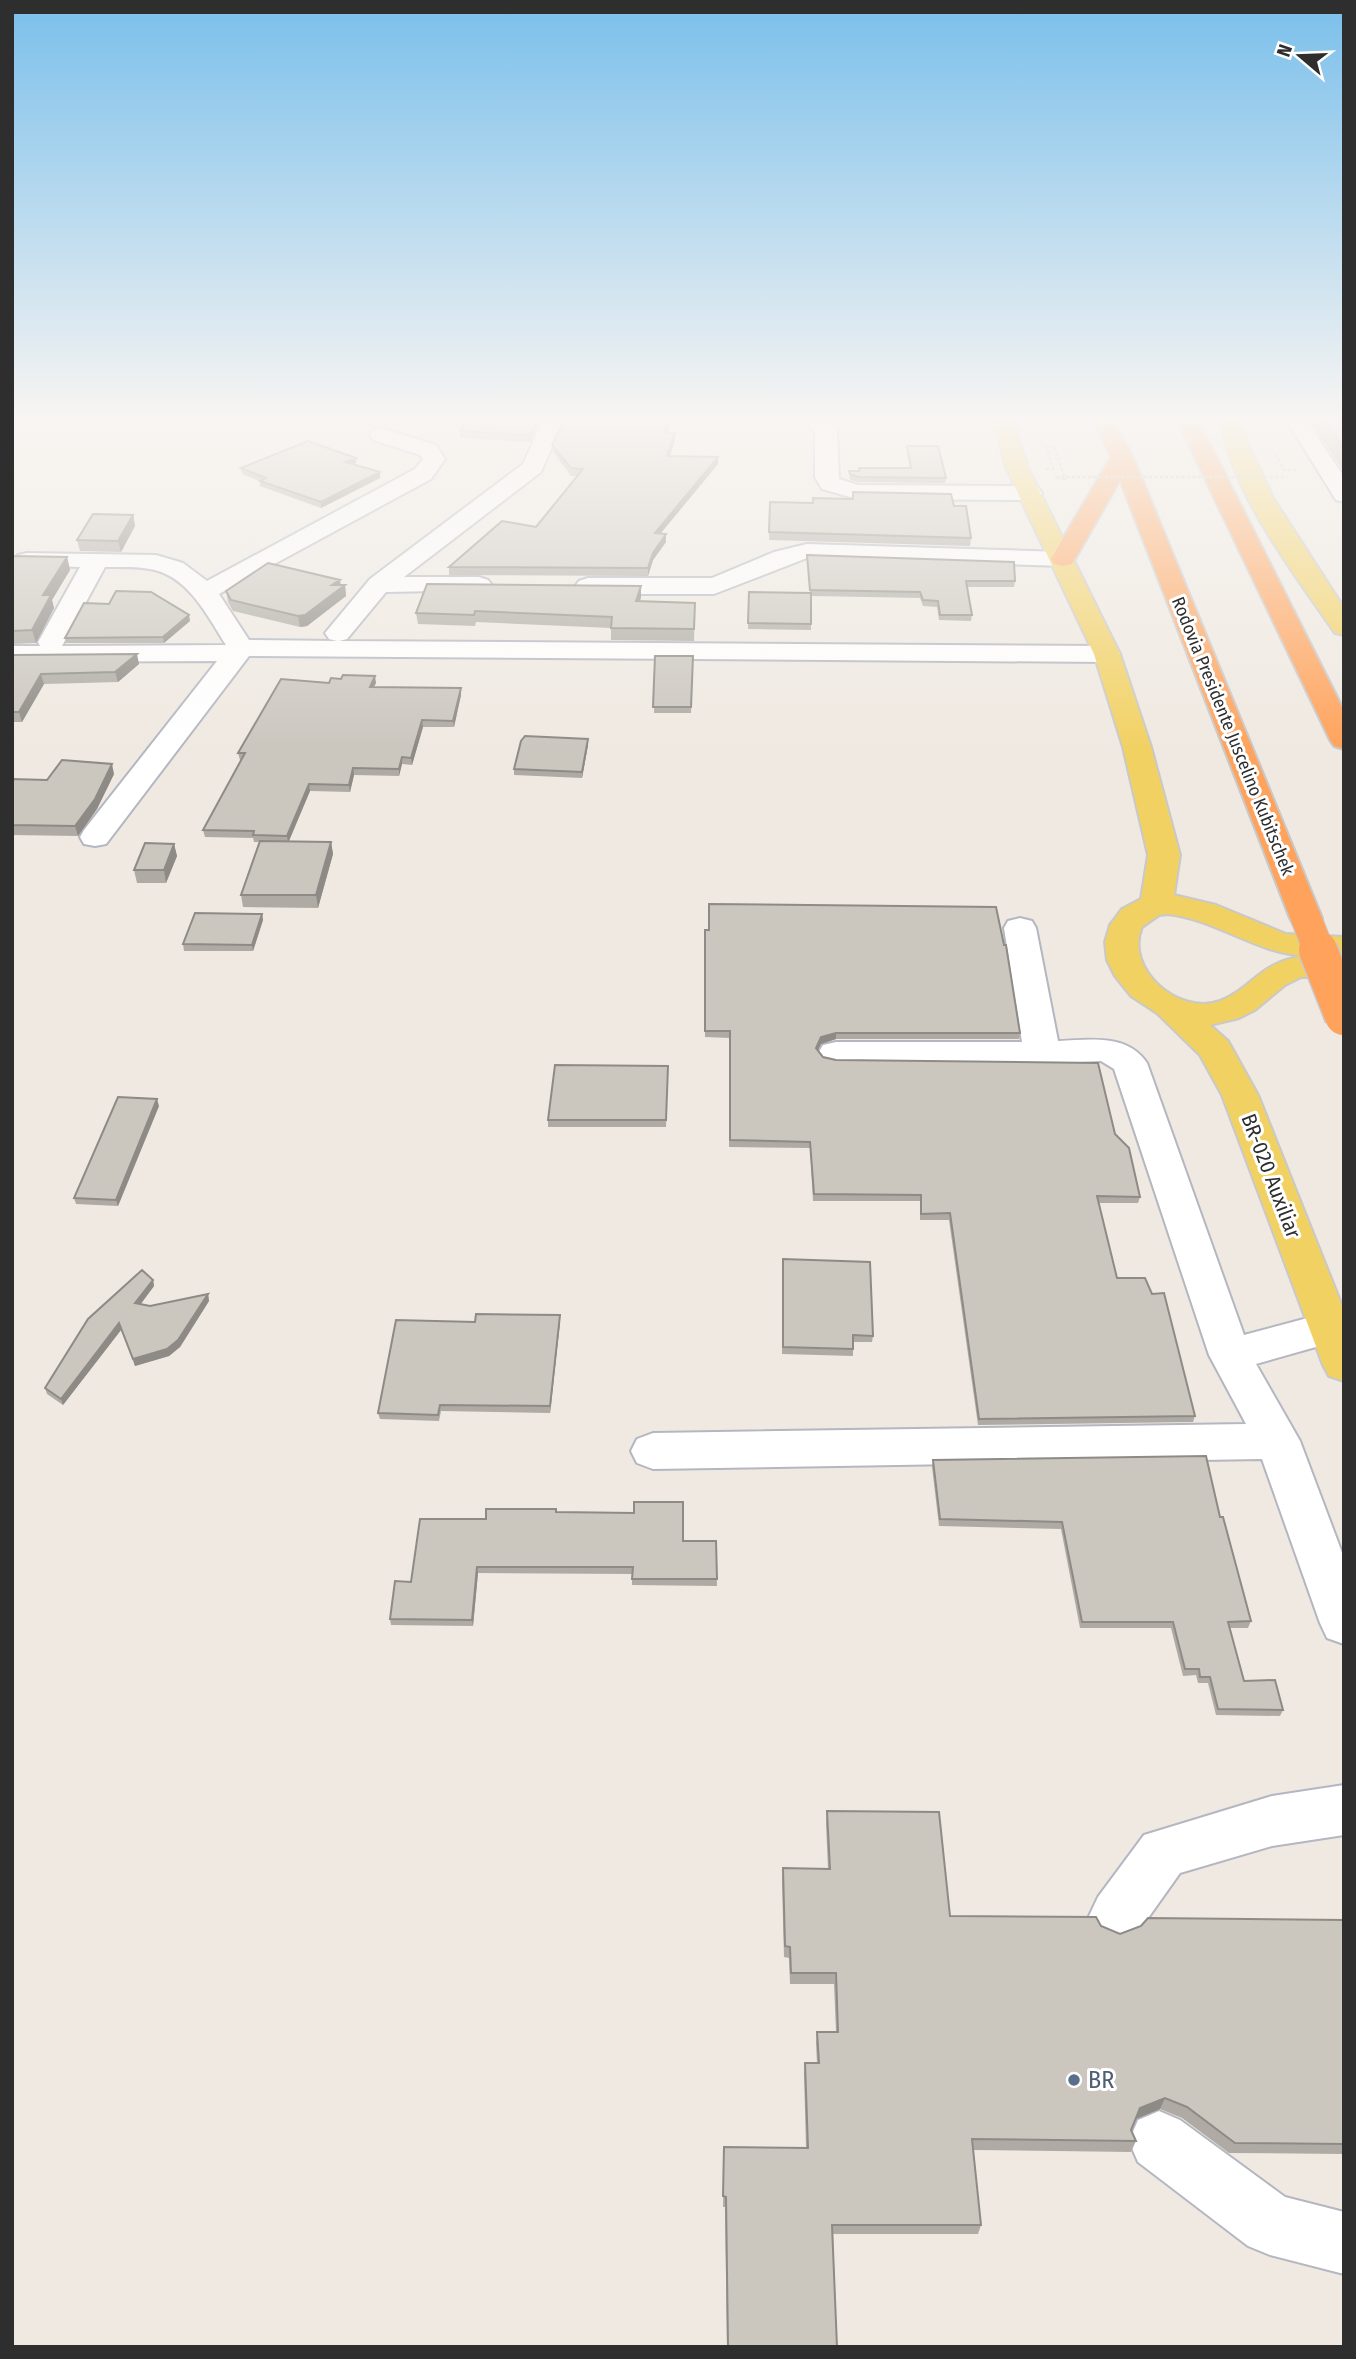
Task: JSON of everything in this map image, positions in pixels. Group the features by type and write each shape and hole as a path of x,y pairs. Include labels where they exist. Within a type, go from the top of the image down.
{"highway":[{"path":"1063,559 1081,528"},
{"name":"Rodovia Presidente Juscelino Kubitschek","path":"1150,528 1344,1016"},
{"path":"1240,528 1344,740"}],"main road":[{"path":"1047,528 1107,654 1137,747 1164,855 1156,906"},
{"path":"1280,528 1305,572 1344,626"},
{"path":"1344,947 1298,946 1274,941 1199,909 1156,906 1135,915 1123,929 1122,949 1133,981 1151,998 1197,1013 1222,1012 1243,1003 1263,985 1286,970 1312,965 1344,967"},
{"name":"BR-020 Auxiliar","path":"1169,1006 1215,1049 1240,1095 1337,1347"}],"street":[{"path":"205,592 323,528"},
{"path":"338,634 379,584 453,528"},
{"path":"558,586 714,586 730,582 792,554 807,551 1063,559"},
{"path":"27,560 156,562 174,568 205,592 239,650"},
{"path":"51,642 96,560"},
{"path":"379,584 503,585"},
{"path":"95,837 239,650"},
{"path":"12,654 239,650 1107,654"},
{"path":"1020,928 1042,1053"},
{"path":"836,1053 1042,1053 1104,1050 1129,1063 1230,1355 1278,1441 1344,1623"},
{"path":"1230,1355 1337,1347"},
{"path":"653,1451 1278,1441"},
{"path":"1117,1916 1163,1853 1272,1821 1344,1810"},
{"path":"1159,2141 1270,2224 1344,2243"}],"building":[{"path":"84,528 125,528 118,541 77,540"},
{"path":"494,528 659,528 655,533 666,534 653,553 648,568 449,567"},
{"path":"769,528 969,528 971,538 769,532"},
{"path":"807,555 1014,562 1015,581 966,581 972,615 940,615 938,601 923,600 920,592 810,590"},
{"path":"12,556 67,557 43,595 51,595 32,630 12,631"},
{"path":"268,563 340,580 332,585 345,585 305,615 298,616 231,600 226,591"},
{"path":"427,584 641,586 636,601 695,603 694,629 611,628 612,617 475,611 474,615 416,613"},
{"path":"116,591 151,592 189,615 163,637 65,638 84,603 109,604"},
{"path":"749,592 811,593 811,624 748,623"},
{"path":"137,654 115,672 41,674 19,712 12,712 12,655"},
{"path":"655,656 693,656 691,707 653,707"},
{"path":"343,675 375,676 370,687 461,688 453,721 422,720 411,758 402,757 399,769 353,768 349,785 309,784 287,836 253,835 254,831 203,830 245,753 238,753 281,679 329,683 331,678 341,679"},
{"path":"525,736 588,739 582,772 514,769 521,741"},
{"path":"62,760 112,764 95,799 75,826 12,825 12,779 47,780"},
{"path":"260,841 331,842 316,895 241,895"},
{"path":"145,843 174,844 164,870 134,870"},
{"path":"709,904 996,907 1006,945 1020,1033 836,1033 821,1037 816,1048 823,1057 836,1060 1098,1063 1115,1134 1129,1148 1140,1197 1097,1196 1117,1278 1145,1278 1152,1294 1164,1293 1195,1416 979,1419 950,1213 921,1214 921,1195 814,1194 810,1142 730,1140 730,1031 705,1031 705,930 709,930"},
{"path":"195,913 262,914 252,945 183,944"},
{"path":"555,1065 668,1066 666,1120 548,1120"},
{"path":"118,1097 157,1099 116,1200 74,1198"},
{"path":"783,1259 870,1262 873,1336 853,1335 853,1349 783,1347"},
{"path":"142,1270 153,1280 135,1303 150,1306 208,1294 178,1340 167,1349 133,1359 119,1323 61,1399 45,1388 88,1319"},
{"path":"476,1314 560,1315 550,1406 440,1405 438,1415 378,1413 396,1320 475,1322"},
{"path":"1206,1456 1220,1517 1223,1517 1251,1621 1228,1622 1244,1681 1275,1680 1283,1710 1218,1709 1210,1677 1200,1677 1199,1669 1185,1669 1173,1622 1082,1622 1062,1522 940,1519 933,1460"},
{"path":"634,1502 683,1502 683,1541 716,1541 717,1579 632,1579 633,1567 477,1567 472,1620 390,1619 395,1581 411,1582 420,1519 486,1519 486,1509 634,1513"},
{"name":"BR","path":"827,1811 939,1812 950,1916 1096,1917 1101,1926 1120,1934 1141,1926 1148,1918 1344,1920 1344,2144 1235,2143 1187,2107 1165,2098 1140,2108 1131,2130 1136,2141 972,2139 981,2225 832,2225 837,2347 728,2347 724,2147 808,2148 805,2063 819,2063 817,2032 838,2032 836,1973 791,1973 790,1947 785,1946 783,1868 830,1869"}],"place":[{"name":"BR","path":"1074,2080"}]}
